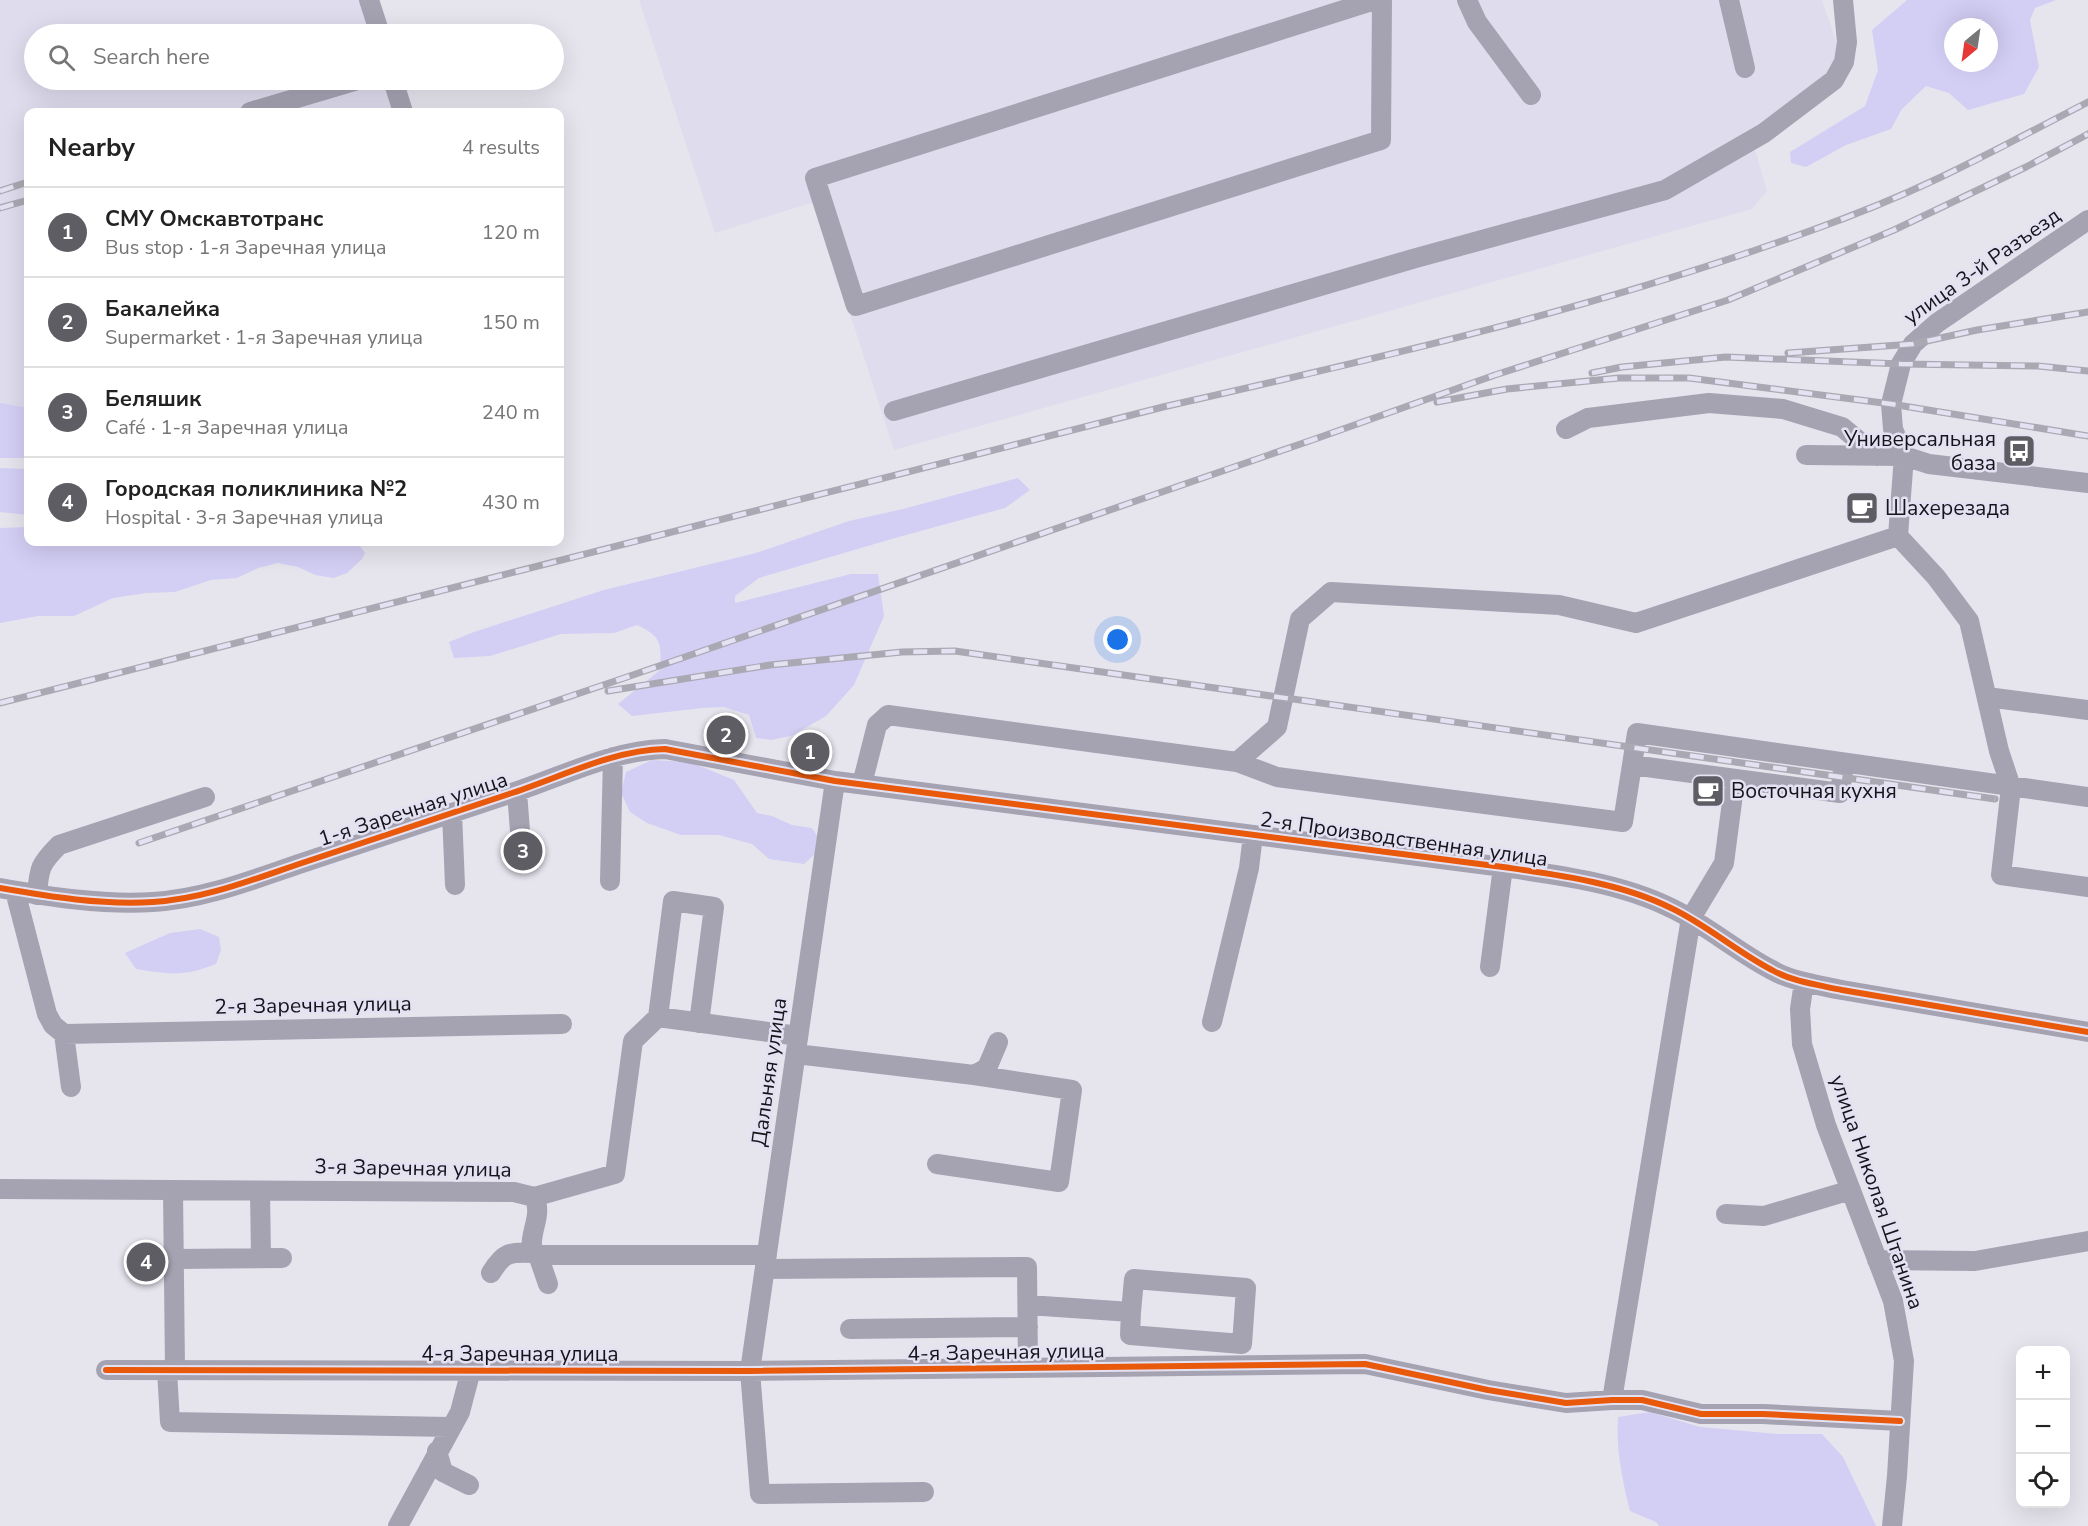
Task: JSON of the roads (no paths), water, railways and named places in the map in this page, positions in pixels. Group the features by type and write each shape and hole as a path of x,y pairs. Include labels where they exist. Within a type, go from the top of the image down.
{"street":[{"path":"369,0 377,24"},
{"path":"1375,0 815,178 856,306 1381,140 1382,0"},
{"path":"1467,0 1476,22 1531,95"},
{"path":"1729,0 1745,68"},
{"path":"894,411 1416,258 1665,190 1764,133 1834,80 1844,62 1847,42 1843,0"},
{"path":"264,108 324,90"},
{"path":"396,90 402,108"},
{"name":"улица 3-й Разъезд","path":"1904,456 1893,429 1891,404 1901,364 1913,344 1941,320 2088,220"},
{"path":"1566,429 1588,418 1709,403 1772,408 1842,426 1877,456"},
{"path":"1806,455 1904,456 1929,464 2088,483"},
{"path":"1904,456 1898,536 1936,577 1969,621 1999,751 2011,788 2001,875 2088,887"},
{"path":"1237,762 1277,727 1300,619 1331,592 1559,605 1636,623 1898,536"},
{"path":"1987,697 2088,710"},
{"path":"862,784 877,725 888,715 1237,762 1277,777 1623,822 1637,733 2011,788 2088,797"},
{"name":"1-я Заречная улица","path":"8,889 37,895 104,902 155,902 214,892 517,792 613,757 643,749 665,748 835,781"},
{"path":"610,881 613,757"},
{"path":"1632,765 1840,793 1844,763"},
{"path":"1612,1400 1691,918 1724,863 1735,779"},
{"name":"2-я Производственная улица","path":"835,781 1503,867 1612,887 1669,906 1774,972 1804,982 2088,1032"},
{"name":"Дальняя улица","path":"835,781 750,1371 760,1494 924,1492"},
{"path":"517,792 519,831"},
{"path":"37,895 39,872 44,860 59,845 205,797"},
{"path":"452,813 455,885"},
{"path":"1212,1023 1249,868 1253,835"},
{"path":"1490,967 1503,867"},
{"path":"8,889 47,1014 53,1025 64,1034 71,1087"},
{"path":"534,1197 615,1174 633,1041 658,1017 673,901 714,907 699,1023"},
{"name":"улица Николая Штанина","path":"1804,982 1800,1009 1802,1044 1826,1125 1893,1301 1904,1361 1898,1476 1892,1526"},
{"path":"658,1017 699,1023 797,1045 1072,1090 1059,1182 937,1164"},
{"name":"2-я Заречная улица","path":"64,1034 562,1024"},
{"path":"974,1075 987,1068 998,1042"},
{"name":"3-я Заречная улица","path":"0,1189 514,1192 534,1197 537,1204 538,1213 531,1246 535,1254"},
{"path":"173,1190 174,1259 170,1422 450,1427"},
{"path":"1726,1214 1764,1216 1851,1190"},
{"path":"260,1191 261,1258"},
{"path":"1877,1260 1975,1261 2088,1241"},
{"path":"491,1273 500,1259 512,1252 766,1262 1027,1267 1028,1368"},
{"path":"535,1254 548,1284"},
{"path":"174,1259 282,1258"},
{"path":"1134,1279 1246,1288 1242,1344 1130,1335 1131,1312 1134,1279"},
{"path":"1028,1305 1131,1312"},
{"path":"850,1329 1028,1327"},
{"name":"4-я Заречная улица","path":"106,1370 750,1371 1365,1364 1478,1388 1566,1403 1642,1400 1701,1414 1763,1414 1900,1421"},
{"path":"398,1526 460,1412 471,1370"},
{"path":"437,1451 443,1472 469,1485"}],"railway":[{"path":"0,703 1163,407 1488,330 1649,285 1807,232 1907,193 2088,102"},
{"path":"139,843 627,677 1495,375 1728,300 1894,230 2026,167 2088,134"},
{"path":"0,191 24,183"},
{"path":"0,208 24,201"},
{"path":"1788,353 1913,344 1977,330 2088,312"},
{"path":"1592,373 1622,367 1726,357 1901,364 2038,366 2088,371"},
{"path":"1437,402 1507,389 1619,378 1689,378 1891,404 2088,436"},
{"path":"608,691 770,665 902,652 955,651 1995,799"}],"place":[{"name":"Универсальная база","path":"2019,451"},
{"name":"Шахерезада","path":"1862,508"},
{"name":"Бакалейка","path":"726,735"},
{"name":"СМУ Омскавтотранс","path":"810,752"},
{"name":"Восточная кухня","path":"1708,791"},
{"name":"Беляшик","path":"523,851"},
{"name":"Городская поликлиника №2","path":"146,1262"}]}
